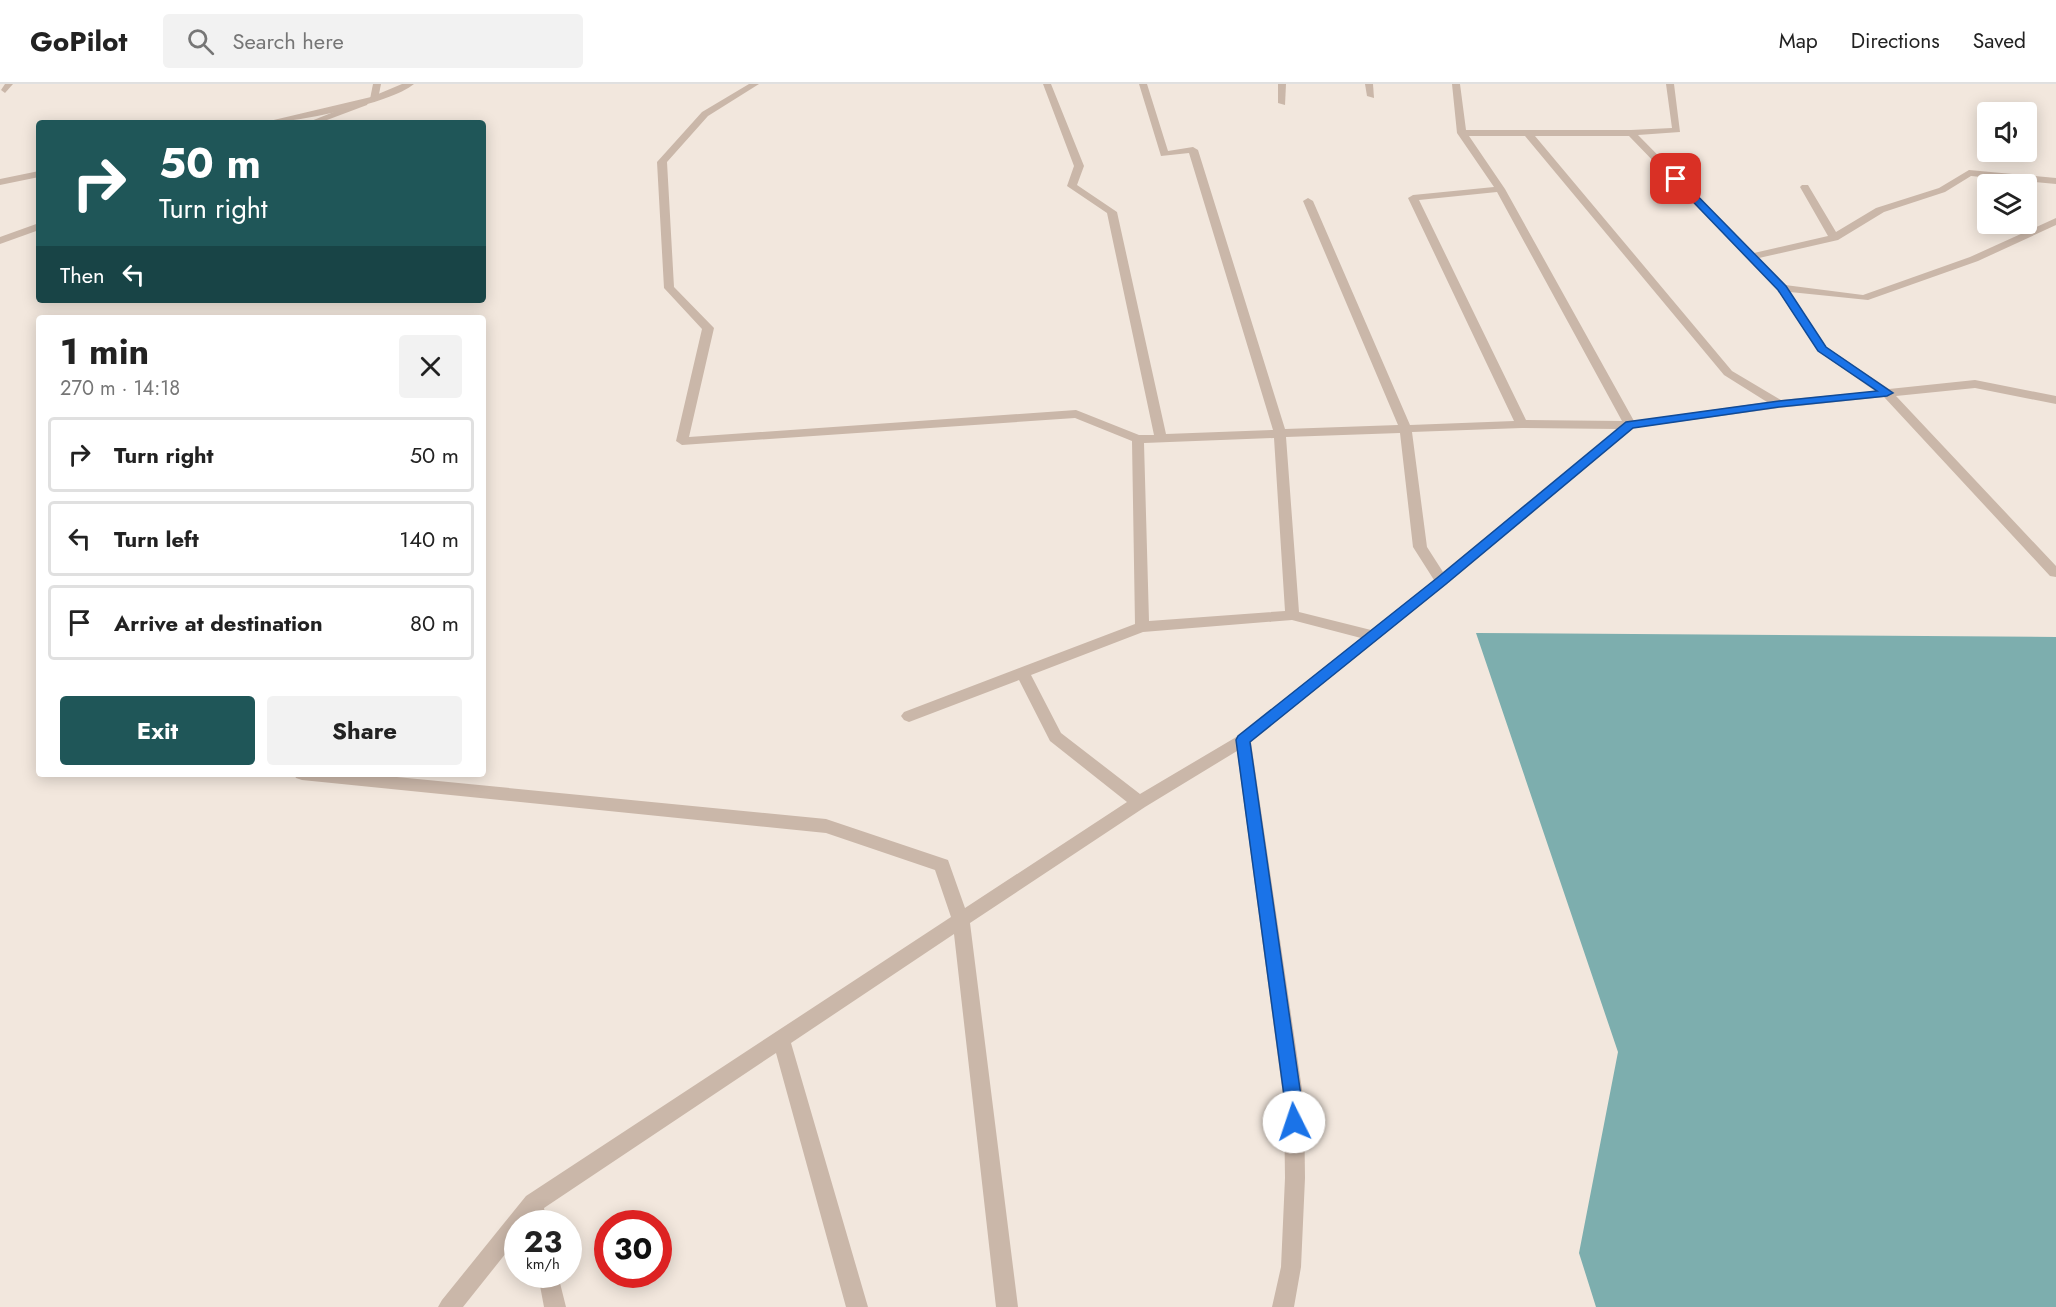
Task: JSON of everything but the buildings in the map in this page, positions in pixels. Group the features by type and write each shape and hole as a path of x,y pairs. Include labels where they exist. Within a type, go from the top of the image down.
{"street":[{"path":"374,99 376,84"},
{"path":"318,120 410,84"},
{"path":"755,84 705,114 662,162 669,288 708,328 682,441 1076,414 1138,439 1522,424 1630,425 1779,404 1975,384 2056,400"},
{"path":"1047,84 1079,166 1072,186 1112,212 1161,438"},
{"path":"1143,84 1164,154 1193,150 1280,434 1292,615"},
{"path":"1282,84 1282,103"},
{"path":"1369,84 1371,96"},
{"path":"1455,84 1462,133 1500,189 1630,425"},
{"path":"1462,133 1631,133 1677,130 1670,84"},
{"path":"280,120 374,99"},
{"path":"1528,133 1728,373 1779,404"},
{"path":"1631,133 1782,288 1822,349 1887,393 2055,573"},
{"path":"1752,256 1834,238 1880,210 1942,190 1969,173 2056,181"},
{"path":"0,182 36,175"},
{"path":"1805,187 1834,238"},
{"path":"1500,189 1413,198 1522,424"},
{"path":"1308,201 1406,430 1420,547 1442,581"},
{"path":"1782,288 1864,298 1974,259 2056,221"},
{"path":"0,241 36,227"},
{"path":"449,1307 533,1203 1139,802 1243,740 1442,581 1630,425"},
{"path":"1138,439 1142,627"},
{"path":"909,716 1142,627 1292,615 1372,635"},
{"path":"1023,673 1055,737 1139,802"},
{"path":"1243,740 1294,1103 1295,1178 1292,1267 1283,1307"},
{"path":"332,777 826,826 942,865 961,921 1007,1307"},
{"path":"781,1039 857,1307"},
{"path":"533,1203 534,1210"},
{"path":"551,1288 555,1307"}],"water":[{"path":"1476,633 2056,637 2056,1307 1596,1307 1579,1253 1618,1052"}],"route":[{"path":"1294,1122 1294,1103 1243,740 1442,581 1630,425 1779,404 1887,393 1822,349 1782,288 1676,179"}]}
